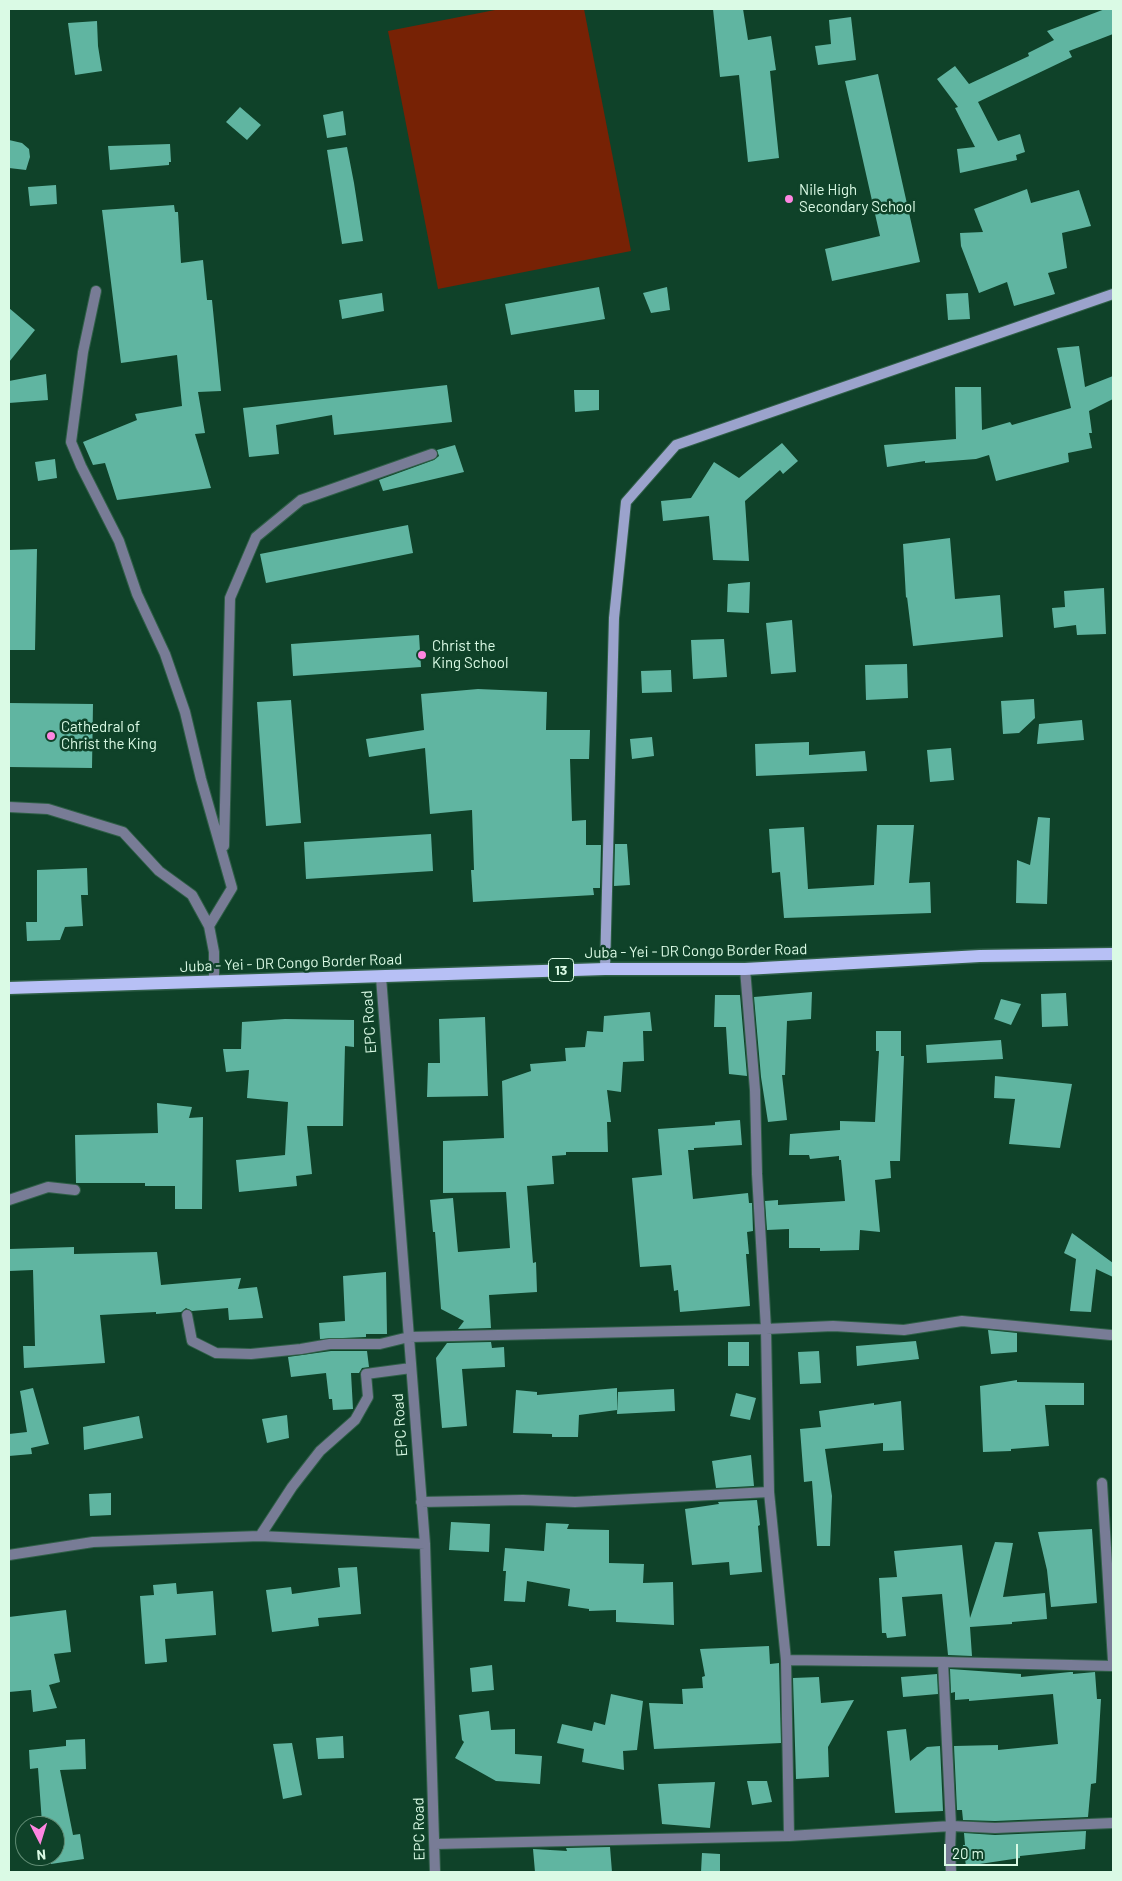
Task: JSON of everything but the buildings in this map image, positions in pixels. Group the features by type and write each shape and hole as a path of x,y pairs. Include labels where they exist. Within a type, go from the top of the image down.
{"main road":[{"name":"Juba - Yei - DR Congo Border Road","path":"9,988 605,969 745,969 980,956 1113,954"}],"street":[{"path":"96,291 83,352 72,442 81,466 119,541 137,594 166,654 185,712 201,778 232,888 209,926"},
{"path":"605,969 614,618 626,502 676,445 1113,294"},
{"path":"224,856 230,598 256,537 301,500 432,454"},
{"path":"9,807 48,809 123,832 159,871 192,895 209,926 214,952 214,982"},
{"path":"745,969 755,1090 756,1174 766,1329 769,1492 786,1660 789,1836"},
{"name":"EPC Road","path":"381,977 425,1544 435,1872"},
{"path":"9,1200 48,1187 76,1190"},
{"path":"187,1314 192,1341 216,1353 251,1354 330,1344 380,1344 409,1337 833,1326 904,1330 962,1321 1111,1335"},
{"path":"260,1536 292,1487 320,1451 356,1420 368,1397 366,1374 411,1368"},
{"path":"1102,1483 1113,1661"},
{"path":"421,1502 523,1500 575,1502 769,1492"},
{"path":"9,1555 93,1542 260,1536 425,1544"},
{"path":"786,1660 1113,1666"},
{"path":"943,1662 951,1826 951,1872"},
{"path":"435,1844 789,1836 951,1826 1004,1828 1113,1823"}],"shaded area":[{"path":"500,9 584,9 631,251 438,289 388,31"}],"place":[{"name":"Nile High Secondary School","path":"789,199"},
{"name":"Christ the King School","path":"422,655"},
{"name":"Cathedral of Christ the King","path":"51,736"}]}
